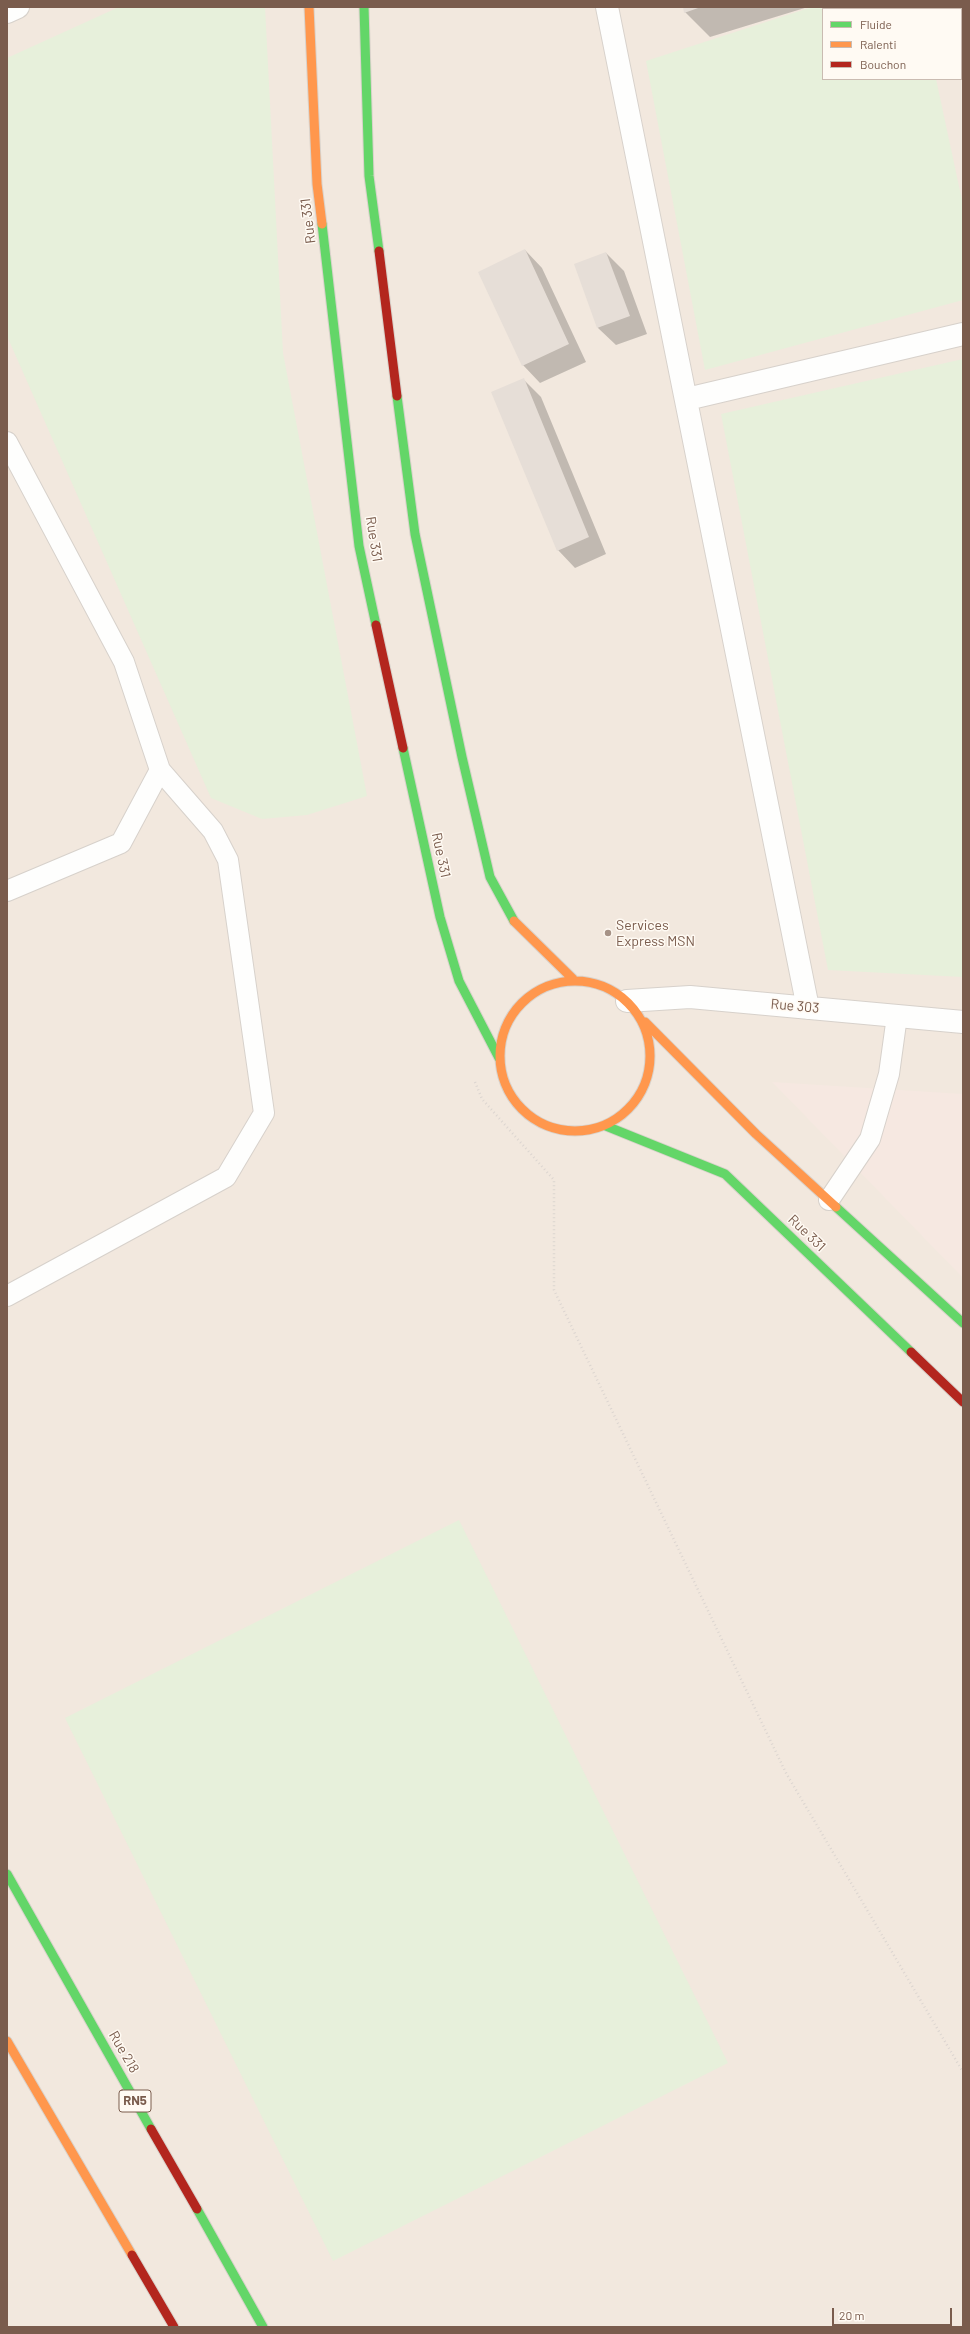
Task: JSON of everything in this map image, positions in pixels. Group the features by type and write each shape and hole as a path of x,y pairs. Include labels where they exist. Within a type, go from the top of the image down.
{"main road":[{"name":"Rue 331","path":"309,7 317,184 360,546 440,917 459,981 499,1058"},
{"path":"364,7 369,176 415,534 460,749 490,877 510,917 573,980"},
{"path":"645,1022 651,1055 646,1084 630,1109 606,1126 577,1132 547,1127 522,1112 506,1087 499,1058 504,1028 520,1003 544,986 573,980 602,985 627,1001 645,1022 756,1134 963,1322"},
{"name":"Rue 331","path":"606,1126 725,1174 963,1402"},
{"name":"Rue 218","path":"7,1874 263,2327"},
{"path":"7,2040 174,2327"}],"street":[{"path":"7,12 18,7"},
{"path":"607,7 808,1008"},
{"path":"687,400 963,334"},
{"name":"Rue 303","path":"627,1001 690,996 963,1022"}],"lane":[{"path":"7,442 124,662 160,770 213,831 228,860 264,1113 226,1177 7,1296"},
{"path":"7,891 121,843 160,770"},
{"path":"829,1200 870,1139 889,1074 897,1016"}],"shaded area":[{"path":"7,7 963,7 963,2327 7,2327"},
{"path":"772,1082 963,1094 963,1278"}],"green space":[{"path":"119,7 265,7 283,353 367,796 307,815 262,819 211,798 7,336 7,58"},
{"path":"812,7 921,7 822,8 822,80 936,80 963,205 963,300 705,370 646,61"},
{"path":"963,359 963,977 828,970 721,414"},
{"path":"459,1520 728,2063 333,2261 65,1718"}],"building":[{"path":"683,7 701,7 684,13"},
{"path":"525,249 569,344 522,366 478,272"},
{"path":"606,252 630,316 597,328 574,264"},
{"path":"524,378 589,537 557,551 491,392"}],"traffic: fast":[{"path":"364,7 369,176 379,251"},
{"path":"322,224 359,546 376,625"},
{"path":"397,396 415,534 462,757 490,877 514,921"},
{"path":"403,748 440,917 459,981 499,1058"},
{"path":"606,1126 725,1174 911,1352"},
{"path":"836,1207 963,1323"},
{"path":"7,1874 151,2129"},
{"path":"197,2209 263,2327"}],"traffic: slow":[{"path":"309,7 317,184 322,224"},
{"path":"514,921 573,979"},
{"path":"582,981 611,989 633,1008 642,1020 645,1027 649,1041 650,1056 649,1071 642,1092 623,1114 611,1123 604,1126 590,1130 568,1131 539,1123 527,1114 512,1098 505,1085 501,1071 500,1049 508,1020 517,1008 533,993 546,986 560,982 582,981"},
{"path":"645,1022 756,1134 836,1207"},
{"path":"7,2041 132,2255"}],"traffic: jam":[{"path":"379,251 397,396"},
{"path":"376,625 403,748"},
{"path":"911,1352 963,1402"},
{"path":"151,2129 197,2209"},
{"path":"132,2255 174,2327"}],"place":[{"name":"Services Express MSN","path":"608,933"}]}
